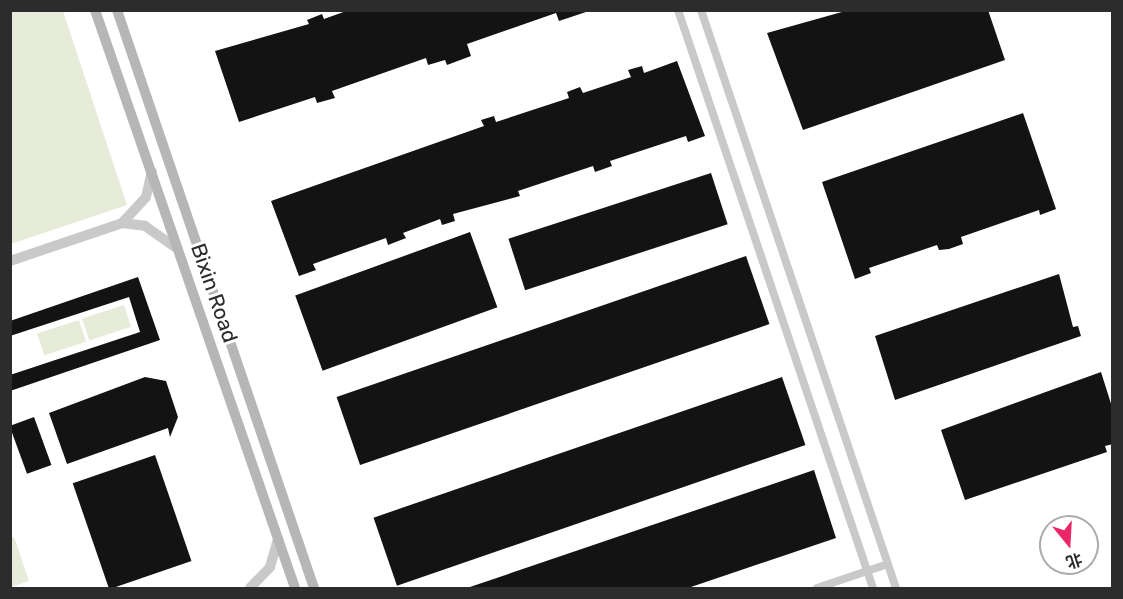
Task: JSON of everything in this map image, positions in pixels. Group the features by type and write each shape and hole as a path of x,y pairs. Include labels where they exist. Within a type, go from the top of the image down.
{"main road":[{"name":"Bixin Road","path":"95,10 295,588"},
{"name":"Bixin Road","path":"117,10 314,588"}],"street":[{"path":"678,10 873,588"},
{"path":"701,10 896,588"},
{"path":"10,261 122,223 146,197 152,170"},
{"path":"122,223 158,232 180,251"},
{"path":"250,588 270,567 278,539"},
{"path":"817,588 888,564"}],"green space":[{"path":"10,11 63,11 127,205 11,244"},
{"path":"124,305 131,327 89,340 82,319"},
{"path":"79,320 86,342 44,355 37,334"},
{"path":"14,537 29,581 11,587 11,538"}],"building":[{"path":"349,10 586,10 586,12 559,21 556,13 467,44 471,56 447,65 445,60 428,65 426,58 332,91 335,98 317,103 315,97 239,122 215,51 309,24 307,20 322,14 324,19"},
{"path":"849,10 988,10 1005,60 803,130 767,33"},
{"path":"677,61 705,136 688,142 686,136 610,161 612,166 595,172 593,166 518,191 520,196 453,214 455,221 442,225 440,219 403,233 406,238 388,245 386,238 313,264 316,270 299,276 271,201 484,126 481,120 494,116 496,122 569,98 567,92 580,87 583,93 631,77 628,70 642,66 644,73"},
{"path":"1023,113 1056,209 1040,215 1039,210 961,237 963,244 949,249 939,250 937,245 869,268 871,273 855,279 822,182"},
{"path":"711,173 728,224 525,290 508,239"},
{"path":"470,232 497,307 323,371 295,296"},
{"path":"746,256 769,324 360,465 337,397"},
{"path":"1059,274 1073,327 1078,326 1081,336 895,400 875,336"},
{"path":"138,277 160,340 10,391 10,375 140,332 129,297 10,336 10,321"},
{"path":"1101,372 1113,410 1113,444 1105,446 1107,452 965,500 941,430"},
{"path":"145,377 166,381 178,417 170,437 168,428 67,464 49,413"},
{"path":"782,377 805,445 397,586 374,518"},
{"path":"34,417 51,465 27,474 10,426"},
{"path":"155,455 191,561 109,588 73,483"},
{"path":"814,470 836,538 688,588 467,588"}]}
